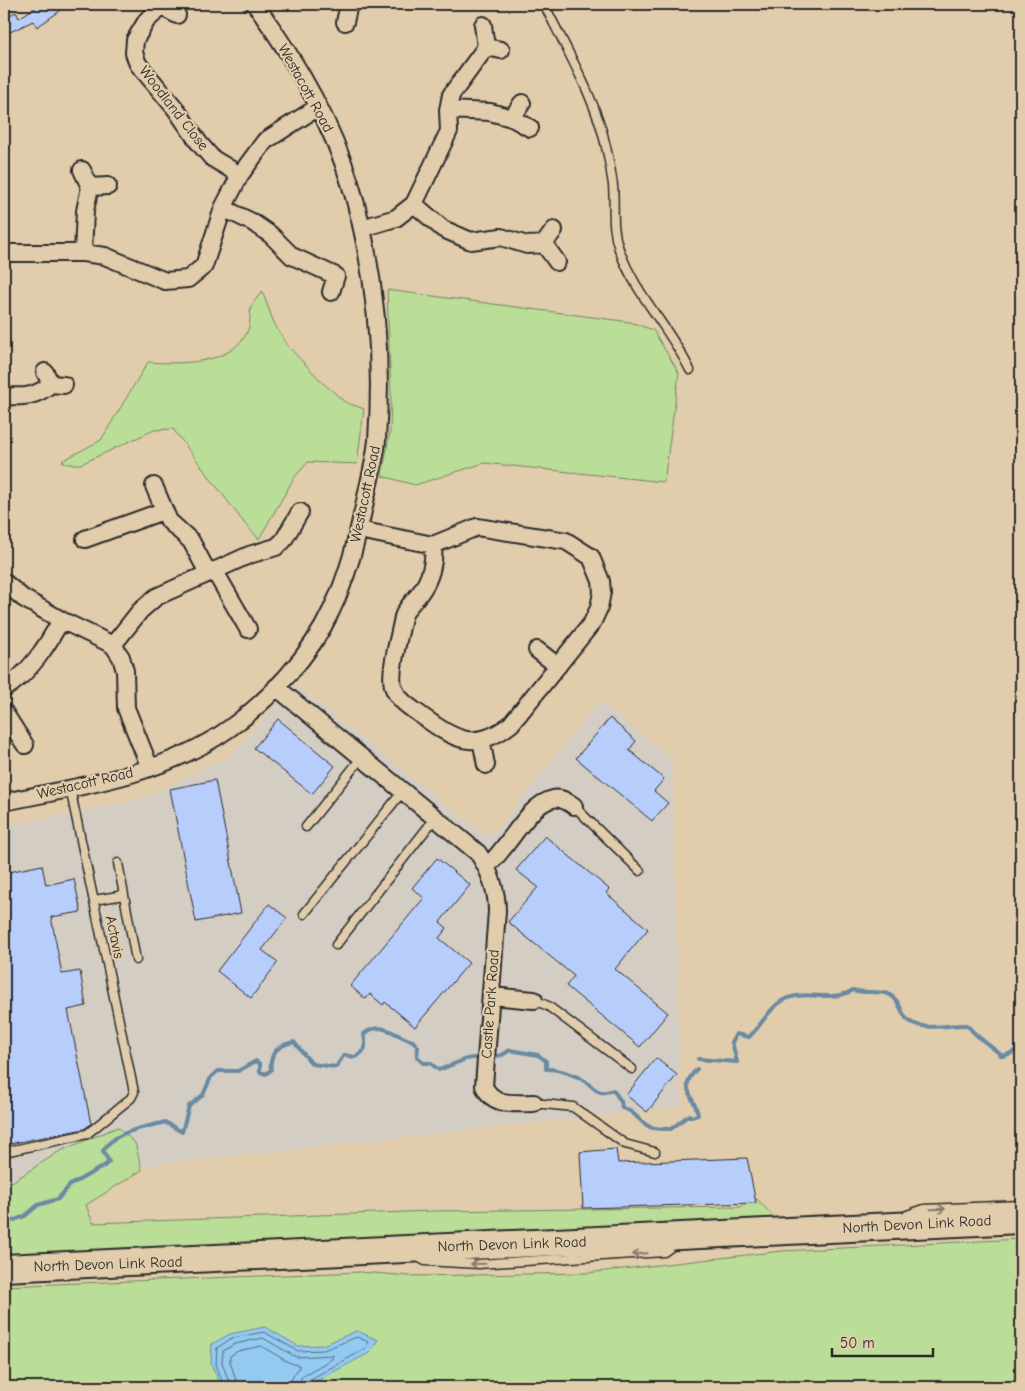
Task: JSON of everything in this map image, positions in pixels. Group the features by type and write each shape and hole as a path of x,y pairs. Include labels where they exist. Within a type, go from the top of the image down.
{"highway":[{"name":"North Devon Link Road","path":"4,1268 1021,1220"}],"street":[{"name":"Westacott Road","path":"4,802 150,768 180,757 222,734 260,703 300,660 331,613 347,570 359,530 377,442 378,320 362,228 349,182 333,139 299,70 255,4"},
{"path":"345,22 349,4"},
{"name":"Woodland Close","path":"178,15 162,5 147,20 135,40 134,53 138,64 175,108 199,143 212,158 240,175"},
{"path":"362,228 396,218 414,204 449,131 448,110 451,95 493,48 483,25"},
{"path":"512,118 522,103"},
{"path":"4,254 83,253 117,260 165,281 188,279 204,266 223,208 240,175 265,141 318,108"},
{"path":"448,110 490,112 512,118 530,128"},
{"path":"82,170 90,187 85,211 83,253"},
{"path":"90,187 108,186"},
{"path":"414,204 443,229 471,241 501,237 527,245 544,244"},
{"path":"223,208 252,222 271,235 292,256 336,276 331,292"},
{"path":"544,244 554,230"},
{"path":"544,244 557,262"},
{"path":"4,396 28,397 41,393 53,381"},
{"path":"154,486 163,511 169,521 191,541 248,630"},
{"path":"85,539 163,511"},
{"path":"112,645 140,611 156,596 249,554 276,547 283,541 300,512"},
{"path":"359,530 433,545 477,527 566,541 591,557 602,581 600,608 592,623 511,724 498,734 482,739 463,739 450,736 398,697 393,685 403,617 406,607 426,584 431,571 433,545"},
{"path":"4,582 23,598 61,620 112,645 121,657 125,670 126,708 150,768"},
{"path":"4,689 33,664 49,642 61,620"},
{"path":"537,650 558,666"},
{"name":"Castle Park Road","path":"276,687 478,853 487,866 497,896 484,1086 487,1094 500,1103 534,1103"},
{"path":"4,712 25,745"},
{"path":"482,739 486,765"},
{"path":"487,866 540,804 553,799 563,799 574,806"},
{"path":"491,996 534,1000"}],"lane":[{"path":"544,4 591,103 606,145 613,185 613,231 619,249 640,293 683,356 690,370"},
{"path":"306,827 362,757"},
{"name":"Actavis","path":"4,1152 87,1134 131,1098 134,1092 70,788"},
{"path":"304,914 403,791"},
{"path":"574,806 640,871"},
{"path":"336,945 435,818"},
{"path":"118,863 136,960"},
{"path":"94,900 124,896"},
{"path":"534,1000 548,1006 632,1069"},
{"path":"534,1103 573,1106 626,1144 655,1152"},
{"path":"839,1228 895,1219 924,1209 1021,1205"}],"shaded area":[{"path":"294,685 485,835 495,832 599,701 672,758 681,1107 4,1181 4,827 141,799 231,755"}],"green space":[{"path":"387,290 630,322 653,330 679,373 664,482 484,463 415,485 382,476 390,431 391,396"},
{"path":"262,291 274,323 288,346 323,383 345,402 364,409 357,464 308,462 294,478 259,539 245,524 173,429 154,430 81,464 66,464 62,461 101,440 148,362 175,363 204,360 218,356 241,342 249,327 251,307"},
{"path":"118,1127 135,1143 142,1170 86,1205 93,1223 434,1211 740,1207 757,1199 774,1217 752,1223 4,1262 4,1187 60,1151"},
{"path":"1021,1239 1021,1387 4,1387 4,1286 360,1272 411,1276 587,1273 782,1251"}],"water":[{"path":"265,1327 298,1346 323,1345 357,1331 378,1340 369,1353 305,1387 222,1387 211,1364 212,1344 230,1334"}],"building":[{"path":"41,4 55,4 60,11 37,27 33,21 4,35 4,18 16,12 19,18"},
{"path":"610,718 636,741 629,750 664,779 654,791 668,803 652,821 576,758"},
{"path":"278,719 335,766 312,794 254,748"},
{"path":"215,780 241,913 196,922 170,789"},
{"path":"545,836 609,889 606,893 648,929 615,969 668,1013 640,1047 566,986 574,976 508,922 538,887 516,870"},
{"path":"437,858 470,885 440,922 447,928 439,938 469,963 415,1027 385,1002 383,1005 370,994 366,999 350,986 424,898 412,888"},
{"path":"42,865 46,885 74,879 81,912 51,917 62,974 80,971 86,1006 68,1010 91,1124 84,1129 4,1145 4,873"},
{"path":"269,904 287,918 262,950 278,962 251,998 217,971"},
{"path":"656,1058 677,1075 647,1112 626,1095"},
{"path":"616,1149 618,1163 747,1158 756,1203 583,1208 580,1152"}],"waterway":[{"path":"698,1059 737,1062 732,1042 736,1034 749,1037 772,1010 788,998 804,995 837,996 853,990 884,993 892,996 897,1001 906,1018 912,1023 927,1027 967,1025 979,1038 1002,1056 1012,1053 1021,1045"},
{"path":"4,1224 25,1216 38,1205 58,1199 70,1185 104,1166 109,1162 103,1151 114,1139 130,1131 165,1122 182,1132 189,1106 203,1095 211,1077 218,1071 238,1071 256,1061 260,1064 260,1072 266,1074 271,1070 273,1054 288,1043 294,1042 312,1064 336,1067 344,1055 355,1057 362,1053 365,1045 364,1034 376,1028 388,1030 413,1041 418,1047 417,1057 423,1063 430,1063 439,1070 466,1059 481,1057"},
{"path":"491,1057 502,1055 510,1050 538,1055 546,1061 546,1069 571,1074 600,1092 613,1090 621,1101 622,1108 630,1111 650,1127 660,1129 671,1129 689,1115 691,1117 698,1115 688,1087 688,1082 697,1069"}]}
